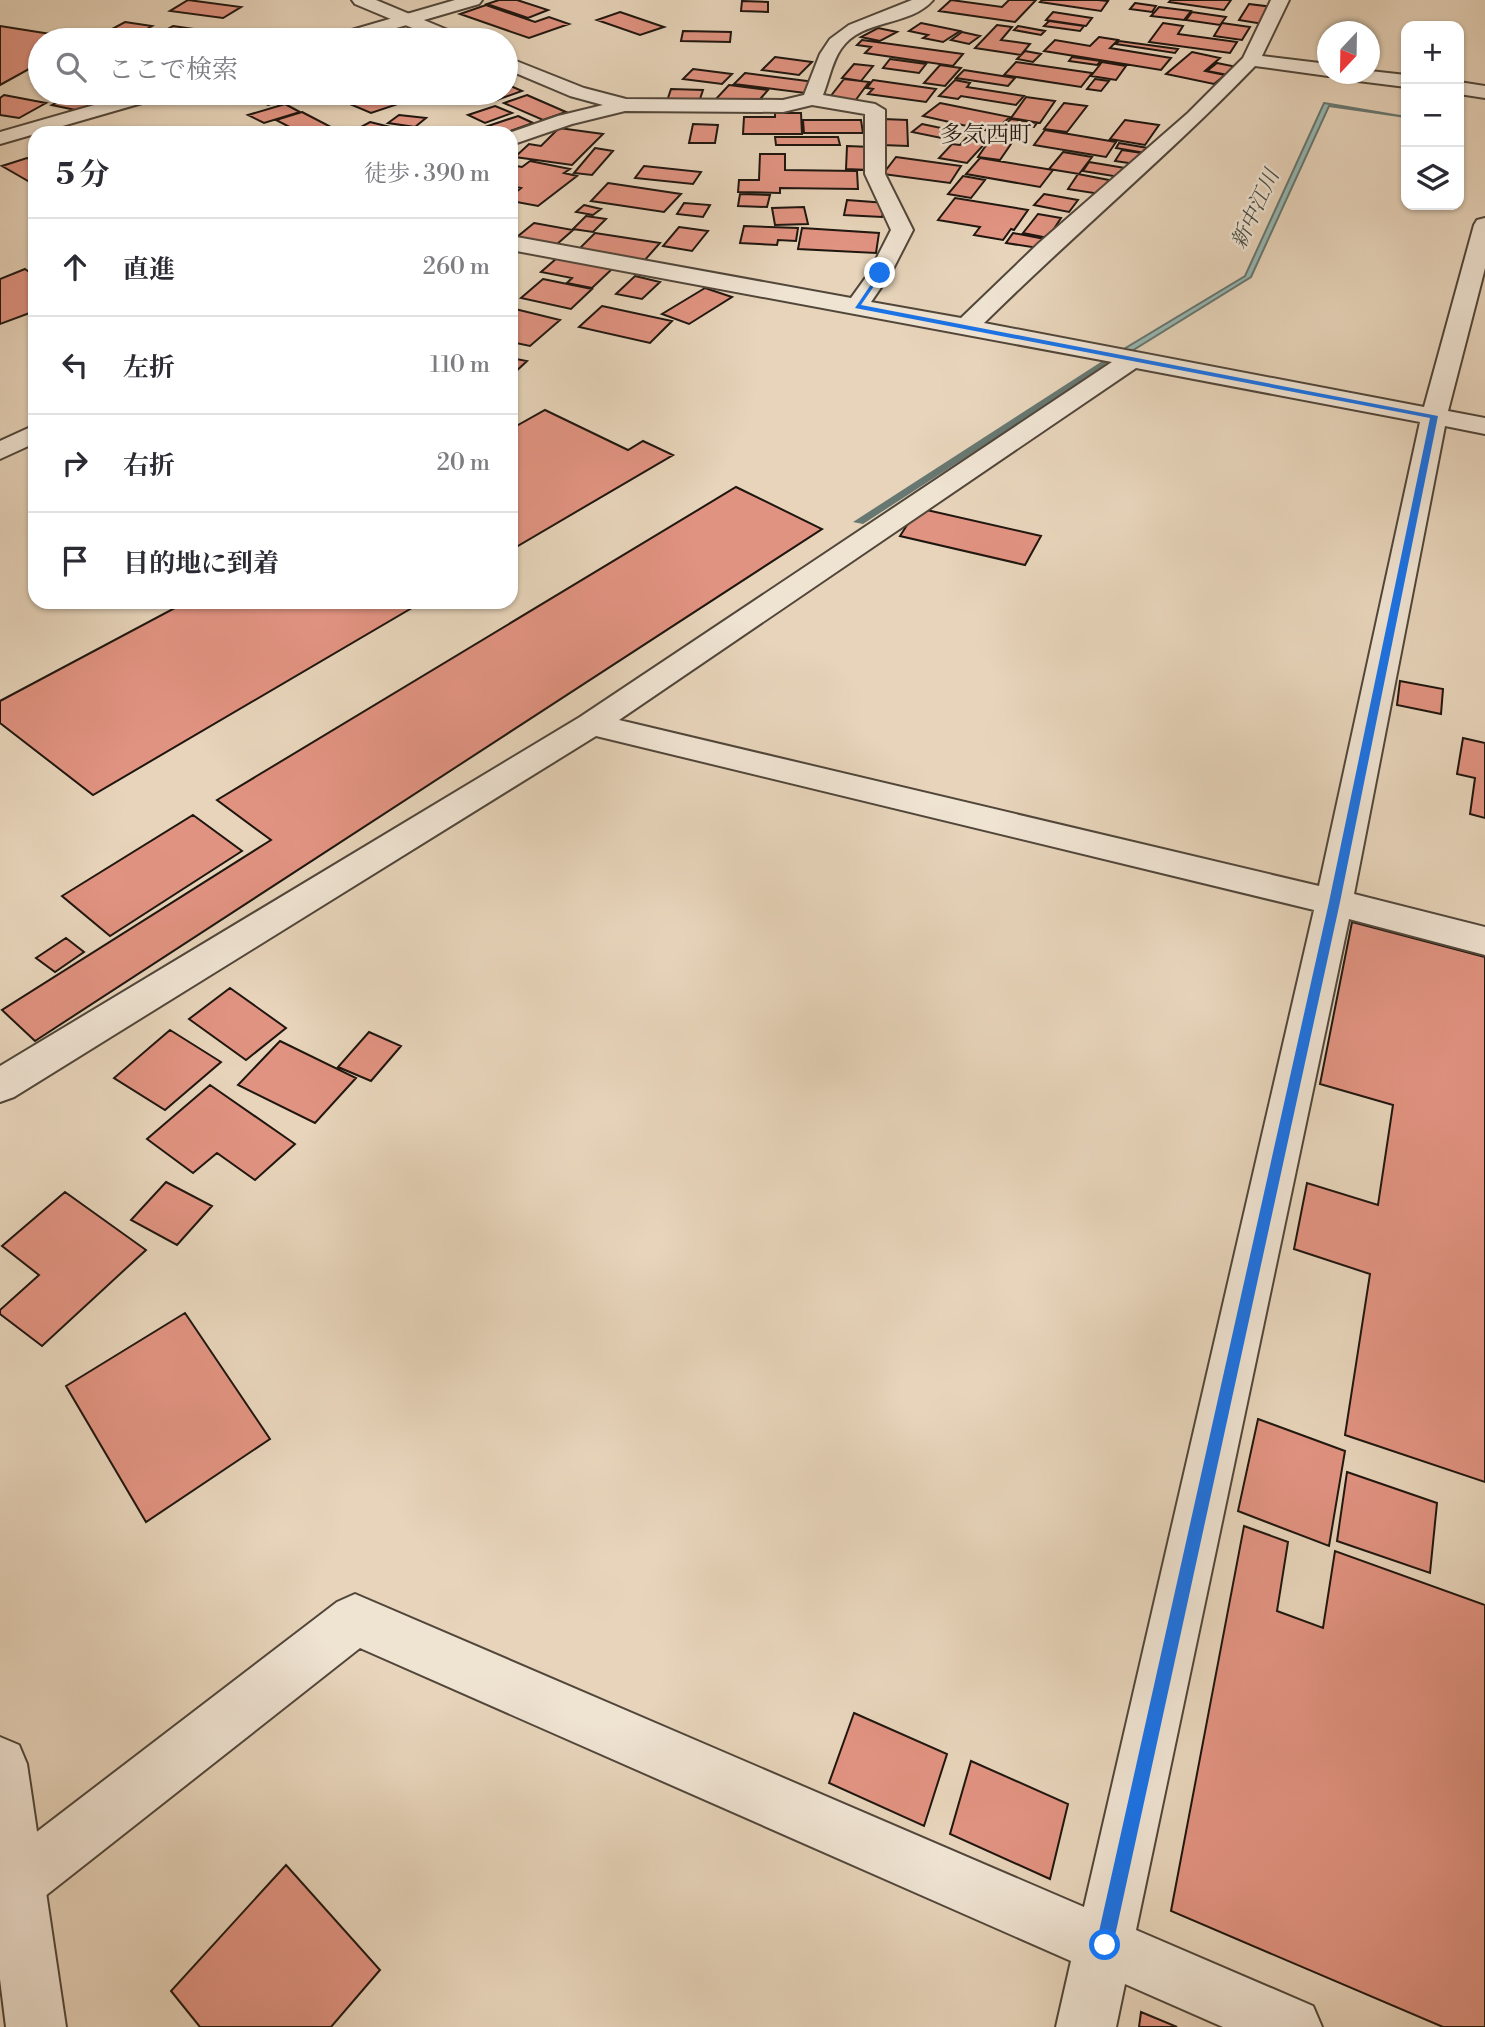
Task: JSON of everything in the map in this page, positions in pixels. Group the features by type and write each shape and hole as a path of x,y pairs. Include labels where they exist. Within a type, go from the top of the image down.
{"street":[{"path":"361,0 427,28"},
{"path":"380,28 473,0"},
{"path":"812,99 835,44 860,26 913,8 924,0"},
{"path":"967,326 1047,248 1195,117 1251,60 1280,0"},
{"path":"1251,60 1317,69"},
{"path":"518,67 577,92 625,105"},
{"path":"1380,78 1401,80"},
{"path":"1464,89 1485,92"},
{"path":"518,137 565,120 625,105 783,106 812,99 874,110 875,174 902,230 880,273 857,306"},
{"path":"52,126 118,105"},
{"path":"0,138 27,134"},
{"path":"1086,2027 1335,902 1434,416 1485,225"},
{"path":"518,244 967,326 1105,352 1132,360 1485,426"},
{"path":"0,1086 591,724 1132,360"},
{"path":"0,452 28,436"},
{"path":"591,724 1335,902 1485,941"},
{"path":"8,1892 355,1620 1292,2027"},
{"path":"0,1764 8,1892 36,2027"}],"water":[{"path":"1324,103 1401,116 1329,106 1251,277 1130,352 1124,349 1245,276"}],"building":[{"path":"188,0 241,7 223,18 170,11"},
{"path":"499,0 517,0 548,10 528,18 487,4"},
{"path":"951,0 1002,7 1009,0 1036,0 1015,22 939,11"},
{"path":"1231,0 1224,10 1169,2"},
{"path":"742,1 768,2 768,12 741,11"},
{"path":"1108,1 1101,11 1040,2"},
{"path":"1135,3 1156,6 1152,12 1130,9"},
{"path":"1249,4 1273,7 1263,24 1239,20"},
{"path":"486,5 535,22 549,17 569,24 529,38 518,34 518,28 500,28 460,14"},
{"path":"1159,7 1191,11 1184,20 1151,16"},
{"path":"620,12 664,27 640,35 597,20"},
{"path":"1053,12 1092,18 1086,26 1046,20"},
{"path":"1192,12 1226,17 1220,25 1186,20"},
{"path":"1049,21 1084,26 1080,31 1044,26"},
{"path":"125,22 152,26 148,28 114,28"},
{"path":"921,23 960,31 943,42 923,38 928,35 909,31"},
{"path":"1163,23 1183,26 1178,34 1237,42 1230,53 1149,42"},
{"path":"1222,23 1250,27 1242,40 1214,36"},
{"path":"997,25 1012,27 1001,40 1030,44 1021,55 975,48"},
{"path":"0,26 28,30 28,70 0,85"},
{"path":"1018,26 1045,31 1041,35 1014,30"},
{"path":"878,28 897,32 880,41 861,37"},
{"path":"683,31 731,32 730,42 681,41"},
{"path":"962,32 980,36 969,44 951,40"},
{"path":"1099,37 1118,40 1110,48 1171,58 1161,70 1044,51 1055,40 1090,46"},
{"path":"862,40 963,54 953,66 865,53 871,47 857,45"},
{"path":"1119,41 1178,49 1175,53 1116,44"},
{"path":"1025,51 1041,54 1033,62 1017,59"},
{"path":"1192,52 1220,58 1205,71 1225,75 1214,84 1166,74"},
{"path":"775,57 812,62 799,75 762,70"},
{"path":"1072,57 1101,61 1097,65 1069,61"},
{"path":"890,59 926,64 919,73 883,68"},
{"path":"1016,62 1092,73 1081,87 1004,75"},
{"path":"1102,62 1126,66 1116,80 1091,76"},
{"path":"1217,63 1237,67 1228,75 1207,71"},
{"path":"854,64 873,66 861,81 842,78"},
{"path":"940,65 961,68 945,86 924,83"},
{"path":"693,69 732,74 722,84 683,79"},
{"path":"964,70 1015,78 1008,86 956,78"},
{"path":"745,73 815,82 805,93 734,84"},
{"path":"844,79 869,82 855,101 830,97"},
{"path":"1095,79 1109,81 1101,91 1087,89"},
{"path":"873,80 936,89 926,102 868,94 873,89 867,88"},
{"path":"955,80 970,83 967,87 1024,96 1016,105 961,96 958,99 939,96"},
{"path":"729,85 768,90 755,105 715,100"},
{"path":"671,89 703,90 699,102 667,101"},
{"path":"4,95 28,100 28,105 42,105 19,118 0,115 0,98"},
{"path":"527,95 566,112 543,120 509,105 518,105 518,98"},
{"path":"1026,97 1055,101 1040,123 1011,118"},
{"path":"940,103 1010,117 993,132 923,116"},
{"path":"1064,103 1087,106 1067,132 1044,129"},
{"path":"52,105 91,105 80,111"},
{"path":"282,105 300,112 264,123 248,115"},
{"path":"352,105 395,105 371,113"},
{"path":"495,106 512,113 485,123 468,115"},
{"path":"302,112 329,126 288,126 276,120"},
{"path":"775,113 801,113 802,134 743,134 744,117 775,117"},
{"path":"399,115 426,118 416,126 388,123"},
{"path":"518,116 533,123 518,128 518,126 488,126"},
{"path":"883,119 907,120 908,146 882,145"},
{"path":"1011,119 1037,123 1034,127 1007,123"},
{"path":"803,120 861,120 863,133 804,133"},
{"path":"1125,120 1159,125 1145,145 1110,139"},
{"path":"370,122 386,126 363,126"},
{"path":"693,124 718,125 715,143 689,143"},
{"path":"922,124 965,133 956,141 912,132"},
{"path":"559,128 603,134 572,165 518,157 529,144 541,146"},
{"path":"1045,130 1116,142 1106,157 1034,145"},
{"path":"969,135 989,139 967,163 939,158 952,144 960,145"},
{"path":"775,137 838,137 840,145 776,145"},
{"path":"991,138 1013,141 1000,160 978,157"},
{"path":"1119,143 1148,148 1145,153 1116,148"},
{"path":"847,146 871,147 870,170 846,169"},
{"path":"595,148 613,151 592,175 574,173"},
{"path":"1122,150 1142,153 1135,164 1115,161"},
{"path":"1063,152 1092,157 1079,174 1049,169"},
{"path":"760,154 785,154 785,170 857,171 858,189 780,188 780,193 738,192 739,180 759,180"},
{"path":"896,157 961,166 950,183 883,174"},
{"path":"28,158 28,181 2,166"},
{"path":"980,158 1053,170 1040,187 966,174"},
{"path":"530,161 570,169 564,173 577,176 538,206 518,202 518,190 521,188 518,187 518,166 522,167"},
{"path":"1089,162 1125,168 1119,177 1083,171"},
{"path":"644,166 701,172 693,184 635,178"},
{"path":"1078,174 1109,180 1100,194 1068,189"},
{"path":"963,176 985,180 971,198 948,194"},
{"path":"608,183 681,194 664,212 591,201"},
{"path":"740,194 770,195 767,207 738,206"},
{"path":"1044,194 1078,200 1069,212 1034,205"},
{"path":"955,198 1028,210 1003,240 974,235 980,227 938,220"},
{"path":"847,200 886,203 882,217 844,215"},
{"path":"684,203 710,205 703,217 677,214"},
{"path":"584,205 601,209 593,215 576,212"},
{"path":"804,207 808,224 775,225 772,208"},
{"path":"1038,214 1061,218 1048,238 1023,233"},
{"path":"586,216 606,219 593,232 573,229"},
{"path":"534,223 573,230 556,245 518,236"},
{"path":"744,226 798,228 796,241 778,240 777,245 740,243"},
{"path":"679,227 708,231 692,251 663,246"},
{"path":"802,228 879,233 876,253 798,249"},
{"path":"595,233 660,243 644,261 578,250"},
{"path":"1013,233 1045,239 1038,248 1006,243"},
{"path":"557,258 612,269 592,288 567,283 572,278 541,272"},
{"path":"25,269 28,271 28,314 0,324 0,279"},
{"path":"635,276 660,282 642,299 616,294"},
{"path":"543,279 592,289 571,309 521,298"},
{"path":"705,288 732,297 689,324 662,314"},
{"path":"602,306 672,321 650,343 579,327"},
{"path":"518,310 560,320 530,346 518,343"},
{"path":"518,359 527,361 518,369"},
{"path":"545,410 628,450 643,441 673,455 518,546 518,425"},
{"path":"736,487 822,529 35,1041 2,1010 271,840 217,800"},
{"path":"918,508 1041,536 1025,565 900,536"},
{"path":"173,609 410,609 93,795 0,723 0,701"},
{"path":"1400,681 1443,689 1441,714 1397,705"},
{"path":"1463,738 1485,743 1485,818 1470,814 1475,778 1457,774"},
{"path":"193,815 242,851 110,936 62,896"},
{"path":"1352,922 1485,957 1485,1482 1345,1435 1370,1274 1294,1249 1307,1183 1378,1205 1393,1105 1320,1084"},
{"path":"66,938 84,952 55,972 36,958"},
{"path":"230,988 286,1028 246,1060 189,1019"},
{"path":"170,1030 221,1062 165,1110 114,1078"},
{"path":"369,1032 401,1046 371,1081 338,1067"},
{"path":"280,1041 356,1078 315,1123 238,1085"},
{"path":"210,1085 295,1144 255,1180 217,1153 193,1173 147,1139"},
{"path":"166,1182 212,1206 177,1245 131,1220"},
{"path":"65,1192 146,1250 42,1346 0,1314 0,1310 39,1275 2,1246"},
{"path":"185,1313 270,1439 146,1522 66,1386"},
{"path":"1258,1419 1345,1451 1329,1546 1238,1511"},
{"path":"1347,1472 1437,1503 1430,1573 1337,1541"},
{"path":"1244,1526 1288,1542 1277,1611 1323,1628 1335,1551 1485,1605 1485,2027 1443,2027 1171,1911"},
{"path":"854,1713 947,1754 924,1826 829,1783"},
{"path":"971,1761 1068,1804 1050,1879 950,1834"},
{"path":"286,1865 380,1970 331,2027 200,2027 171,1991"},
{"path":"1141,2012 1177,2027 1139,2027"}],"waterway":[{"name":"新中江川","path":"859,522 1104,363"}],"district":[{"name":"多気西町","path":"986,134"}],"route":[{"path":"880,273 857,306 1434,416 1335,902 1105,1945"}]}
